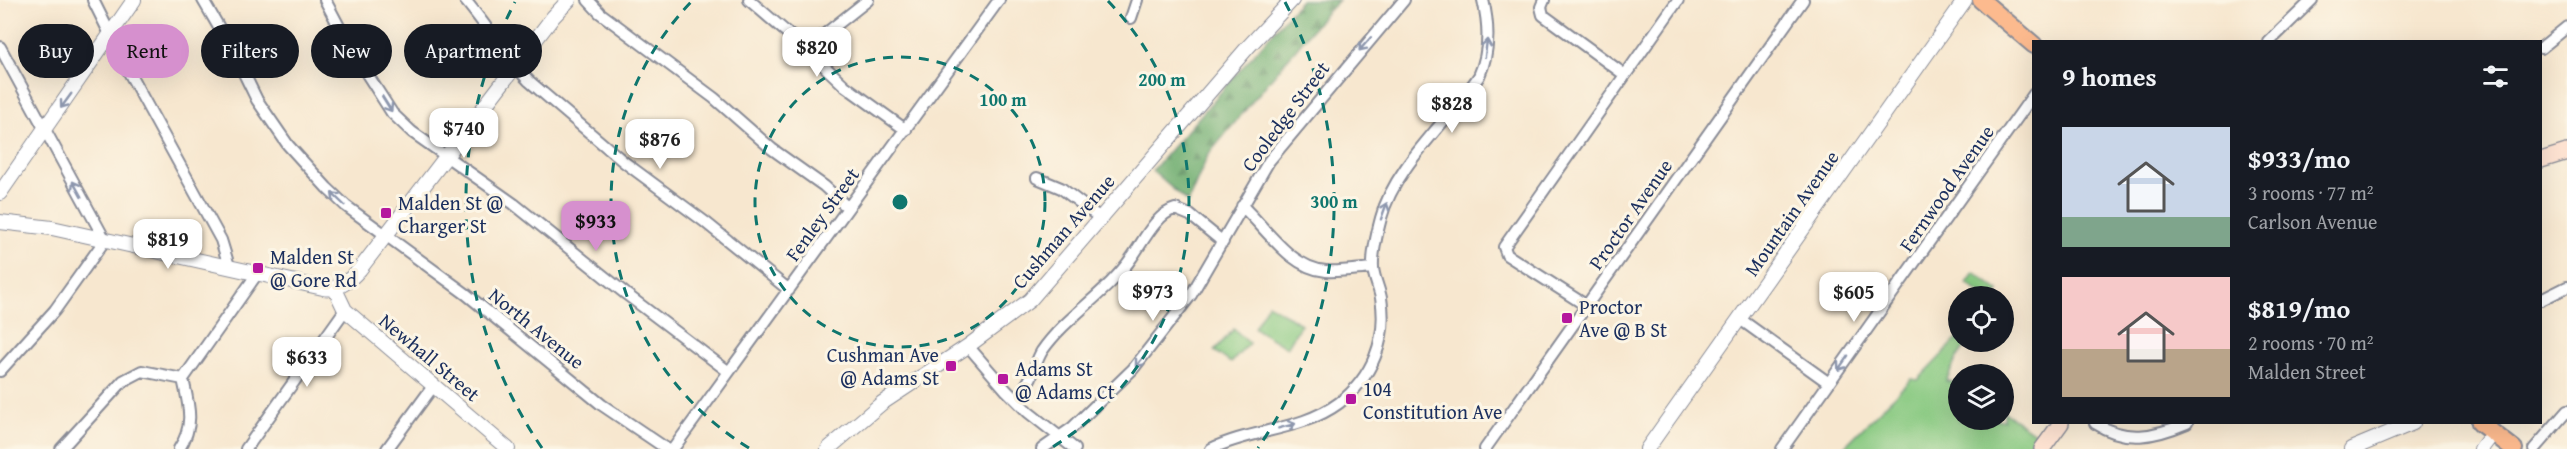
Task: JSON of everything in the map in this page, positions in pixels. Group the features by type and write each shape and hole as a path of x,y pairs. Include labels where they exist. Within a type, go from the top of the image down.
{"main road":[{"path":"1981,0 2032,43"},
{"path":"2542,160 2567,152"},
{"path":"2042,449 2060,424"},
{"path":"2486,428 2514,449"}],"street":[{"path":"93,0 106,25"},
{"path":"118,24 134,0"},
{"name":"North Avenue","path":"203,0 235,55 252,91 288,145 346,206 466,294 602,405 667,449"},
{"path":"325,0 351,49 392,113 412,132 514,204 626,294 729,372"},
{"path":"465,0 485,24"},
{"path":"542,31 569,0"},
{"path":"588,0 600,13 714,98 772,149 824,186 848,208"},
{"path":"749,0 845,86 906,130"},
{"path":"806,49 868,0"},
{"name":"Fenley Street","path":"673,449 999,0"},
{"path":"1131,18 1137,0"},
{"name":"Cushman Avenue","path":"828,449 882,403 968,346 1030,300 1248,47 1292,0"},
{"name":"Cooledge Street","path":"1042,449 1095,408 1133,369 1181,309 1269,161 1320,97 1404,0"},
{"path":"1211,449 1310,420 1340,402 1360,381 1377,354 1383,322 1373,268 1381,217 1408,166 1472,87 1482,69 1488,36 1484,0"},
{"path":"1545,0 1541,7 1543,15 1625,75"},
{"path":"1587,306 1504,251 1506,244 1678,0"},
{"name":"Proctor Avenue","path":"1485,449 1803,0"},
{"name":"Mountain Avenue","path":"1647,449 1965,0"},
{"path":"2271,40 2312,0"},
{"path":"2542,47 2567,27"},
{"path":"0,193 106,41"},
{"path":"0,47 105,240"},
{"path":"134,78 221,240 229,266"},
{"path":"0,222 52,228 335,289 352,277 507,78"},
{"path":"526,78 614,153 789,290"},
{"name":"Fernwood Avenue","path":"1782,449 2032,97"},
{"path":"1037,178 1061,188 1100,218"},
{"path":"1242,206 1290,255 1305,266 1325,271 1373,268"},
{"path":"1016,400 1030,379 1046,346 1124,269 1148,234 1170,211 1178,210 1190,215 1222,242"},
{"path":"0,371 55,310 105,240"},
{"path":"179,449 188,435 189,410 183,379 257,274"},
{"path":"2542,300 2567,288"},
{"name":"Newhall Street","path":"335,289 345,310 508,449"},
{"path":"246,449 345,310"},
{"path":"1740,319 1829,383"},
{"path":"968,346 1016,400 1075,449"},
{"path":"61,449 123,381 142,371 183,379"},
{"path":"387,449 434,385"},
{"path":"2534,449 2567,411"},
{"path":"2097,424 2115,434 2142,437 2184,424"},
{"path":"2351,449 2411,424"},
{"path":"2481,449 2486,428"}],"green space":[{"path":"1301,0 1339,0 1208,155 1188,202 1152,171"},
{"path":"1974,272 1992,286 1971,286 1967,283"},
{"path":"1268,304 1301,324 1287,348 1254,328"},
{"path":"1234,329 1249,343 1231,363 1214,351"},
{"path":"1948,349 1948,352 1961,352 1954,364 1948,364 1946,381 1948,381 1948,430 2014,430 2014,419 2036,434 2026,449 1842,449 1911,379 1918,380"}],"place":[{"name":"Malden St @ Charger St","path":"386,213"},
{"name":"Malden St @ Gore Rd","path":"258,268"},
{"name":"Proctor Ave @ B St","path":"1567,318"},
{"name":"Cushman Ave @ Adams St","path":"951,366"},
{"name":"Adams St @ Adams Ct","path":"1003,379"},
{"name":"104 Constitution Ave","path":"1351,399"}]}
